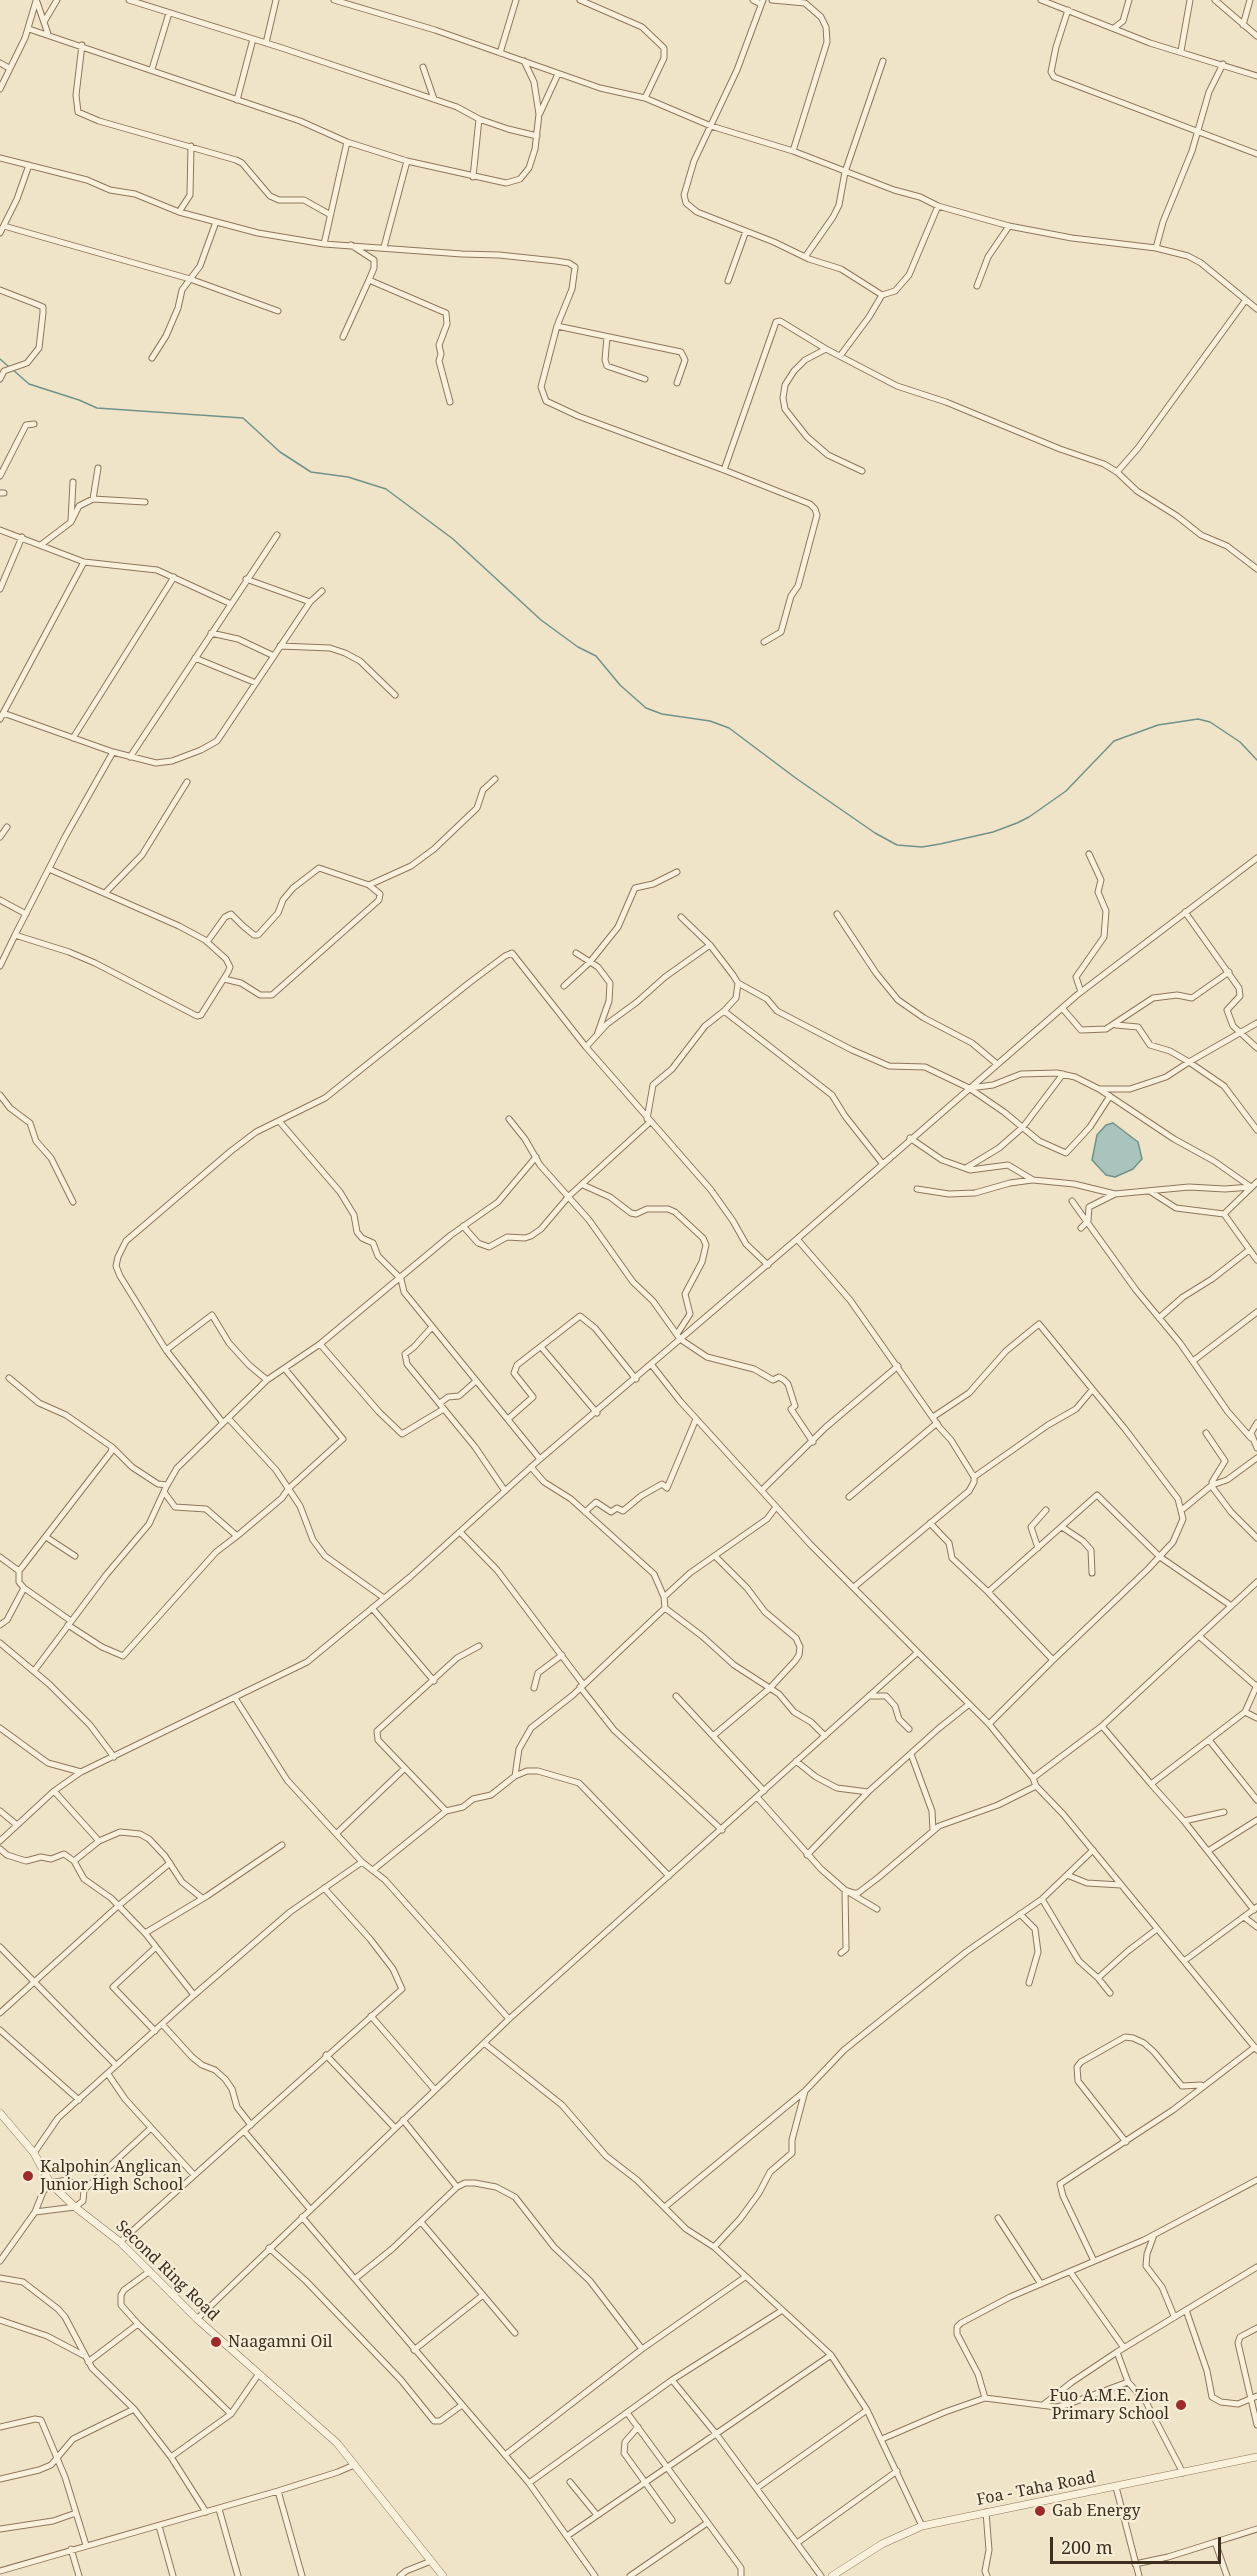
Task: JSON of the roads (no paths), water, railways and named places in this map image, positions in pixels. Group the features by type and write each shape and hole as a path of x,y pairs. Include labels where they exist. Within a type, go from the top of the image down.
{"street":[{"path":"36,0 48,34"},
{"path":"0,89 29,29 36,0"},
{"path":"44,22 57,0"},
{"path":"129,0 266,43 434,99 479,119 537,136"},
{"path":"266,43 276,0"},
{"path":"334,0 417,25 600,88 645,98 711,126 793,151 894,190 920,197 938,206 1009,226 1072,238 1156,248 1197,260 1257,309"},
{"path":"500,53 516,0"},
{"path":"580,0 642,27 664,48 664,58 645,98"},
{"path":"753,0 762,2 737,70 694,161 684,199 687,206 805,257 847,272 882,295"},
{"path":"772,0 805,3 821,17 826,27 827,42 793,151"},
{"path":"1041,0 1133,37 1257,76"},
{"path":"1114,28 1123,21 1130,0"},
{"path":"1181,51 1190,0"},
{"path":"1215,0 1257,36"},
{"path":"1243,25 1250,0"},
{"path":"1068,10 1056,47 1051,72 1054,77 1257,154"},
{"path":"152,69 169,13"},
{"path":"29,29 82,45 300,121 347,142 407,161 506,183 520,179 529,168 537,136 539,114 534,82 524,61"},
{"path":"237,100 253,39"},
{"path":"82,45 76,95 78,112 99,121 242,163 270,196 279,200 304,200 329,214"},
{"path":"805,257 836,211 845,182 845,172 883,61"},
{"path":"0,63 9,68"},
{"path":"1156,248 1163,222 1198,132 1209,92 1223,64"},
{"path":"423,67 434,99"},
{"path":"539,114 558,74"},
{"path":"473,177 479,119"},
{"path":"324,244 347,142"},
{"path":"179,212 190,195 190,146"},
{"path":"0,158 87,180 110,190 135,194 179,212 258,233 324,244 499,255 568,263 575,267 576,274 557,326 540,387 546,401 578,416 810,504 817,515 798,586 791,596 781,632 764,642"},
{"path":"384,247 407,161"},
{"path":"0,233 17,199 29,165"},
{"path":"840,356 882,295 898,288 909,275 938,206"},
{"path":"152,358 166,336 178,308 182,290 200,266 216,222"},
{"path":"4,226 190,279 278,311"},
{"path":"977,286 988,257 1009,226"},
{"path":"728,281 746,231"},
{"path":"343,337 374,268 374,260 349,244"},
{"path":"369,280 446,313 447,324 439,345 441,354 439,361 450,402"},
{"path":"0,290 43,307 39,348 27,363 4,371 0,379"},
{"path":"1117,472 1138,448 1245,301"},
{"path":"724,470 776,322 780,321 826,349 897,386 946,402 1060,449 1092,459 1117,472 1137,491 1177,516 1201,535 1227,546 1257,569"},
{"path":"557,326 681,352 685,360 677,383"},
{"path":"607,337 605,360 608,366 645,379"},
{"path":"826,349 805,360 794,370 785,385 783,398 785,409 807,437 828,455 862,471"},
{"path":"0,476 26,425 34,424"},
{"path":"93,499 98,468"},
{"path":"71,522 73,482"},
{"path":"42,544 71,522 79,506 93,499 145,502"},
{"path":"0,530 42,544 84,562 98,565 148,567 230,603"},
{"path":"130,757 277,535"},
{"path":"0,589 22,537"},
{"path":"0,719 84,562"},
{"path":"72,738 174,577"},
{"path":"246,579 310,602"},
{"path":"3,713 130,757 156,762 172,761 217,741 310,602 322,591"},
{"path":"211,633 238,639 274,656"},
{"path":"280,646 330,648 345,653 360,661 394,695"},
{"path":"195,658 255,683"},
{"path":"0,966 49,869 113,752"},
{"path":"369,885 411,866 434,849 477,808 483,789 495,779"},
{"path":"106,892 142,855 187,782"},
{"path":"0,837 8,827"},
{"path":"1082,992 1076,977 1104,937 1106,911 1098,892 1101,880 1089,854"},
{"path":"0,1841 54,1791 81,1772 307,1662 460,1532 540,1459 636,1379 678,1336 768,1265 910,1138 1082,992 1257,858"},
{"path":"207,942 225,917 231,914 248,930 258,935 278,913 283,900 293,888 319,868 369,885 381,894 378,900 272,995 260,995 242,983 224,979"},
{"path":"15,935 95,963 196,1016 201,1015 230,968 228,962 207,942 179,926 106,892 49,869"},
{"path":"564,986 591,962 618,927 635,888 653,884 677,872"},
{"path":"0,900 26,914"},
{"path":"1185,912 1239,988 1240,996 1227,1010 1233,1026 1257,1048"},
{"path":"837,914 876,973 898,1000 924,1018 972,1043 997,1064"},
{"path":"681,917 710,945 738,983 767,999 777,1011 852,1050 890,1066 924,1067 969,1088 1040,1141 1066,1153 1090,1127 1110,1096"},
{"path":"586,1047 596,1035 665,977 710,945"},
{"path":"223,1424 166,1350 120,1276 116,1266 118,1257 134,1232 231,1151 256,1132 325,1098 487,969 512,953 586,1047 711,1190 746,1244 768,1265"},
{"path":"576,953 598,967 610,983 609,1001 596,1035"},
{"path":"1063,1009 1080,1030 1106,1029 1153,998 1177,995 1192,998 1229,972"},
{"path":"463,1226 478,1244 489,1247 507,1237 525,1238 541,1228 569,1196 649,1121 653,1085 672,1069 705,1026 736,998 738,983"},
{"path":"724,1011 832,1095 845,1116 882,1163"},
{"path":"1099,1089 1130,1089 1166,1077 1257,1023"},
{"path":"1114,1024 1138,1027 1150,1045 1170,1051 1224,1086 1257,1130"},
{"path":"969,1088 993,1086 1021,1074 1063,1074 1099,1089 1254,1187"},
{"path":"966,1168 999,1148 1023,1127 1063,1074"},
{"path":"0,1095 10,1108 30,1123 36,1141 51,1158 73,1202"},
{"path":"509,1119 549,1176 589,1220 633,1282 653,1301 665,1321 678,1336 707,1357 754,1369 773,1380 779,1377 784,1380 788,1384 795,1406 791,1409 813,1442"},
{"path":"279,1120 340,1192 354,1215 357,1232 362,1238 373,1243 378,1256 401,1279 404,1292 540,1459"},
{"path":"910,1138 942,1160 970,1170 1008,1165 1033,1180"},
{"path":"34,1671 149,1524 177,1468 267,1380 320,1344 463,1226 498,1202 536,1157"},
{"path":"917,1189 949,1194 975,1193 1010,1183 1033,1180 1074,1184 1115,1194 1189,1187 1225,1189 1254,1187"},
{"path":"1224,1214 1257,1182"},
{"path":"583,1185 610,1197 631,1213 636,1214 647,1209 668,1209 675,1212 703,1238 705,1245 702,1262 685,1294 690,1314 678,1336"},
{"path":"1151,1192 1176,1208 1224,1214 1257,1260"},
{"path":"1081,1228 1088,1221 1089,1207 1115,1194"},
{"path":"1072,1201 1136,1290 1193,1361 1228,1412 1257,1448"},
{"path":"797,1239 850,1300 951,1440 974,1477 969,1491 854,1587"},
{"path":"1159,1318 1183,1297 1212,1279 1249,1250"},
{"path":"390,1288 404,1292"},
{"path":"1193,1361 1257,1312"},
{"path":"166,1350 212,1315 229,1343 249,1365 267,1380"},
{"path":"508,1419 533,1396 514,1373 516,1365 578,1317 583,1317 595,1328 636,1379"},
{"path":"849,1497 935,1420 969,1393 1006,1351 1039,1324 1125,1429 1178,1499 1183,1509 1179,1530 1160,1557 989,1724"},
{"path":"432,1327 405,1354 405,1360 440,1403 442,1410 476,1447 505,1491"},
{"path":"320,1344 379,1412 402,1434 442,1410"},
{"path":"542,1347 597,1413"},
{"path":"651,1364 696,1419 776,1507 989,1724 1033,1778 1036,1786 1093,1850 1256,2048 1203,2085 1173,2110 1068,2178 1059,2187 1094,2261"},
{"path":"762,1490 847,1408 898,1366"},
{"path":"112,1447 111,1452 19,1571 18,1582 102,1647 123,1656 216,1552 282,1498 288,1489 343,1437 285,1369"},
{"path":"9,1378 39,1403 66,1414 112,1447 132,1467 158,1484 167,1485"},
{"path":"440,1403 448,1397 459,1396 476,1381"},
{"path":"974,1477 1048,1425 1076,1409 1092,1390"},
{"path":"228,1418 276,1470 300,1506 313,1540 325,1556 384,1598"},
{"path":"585,1512 596,1502 611,1512 617,1508 623,1511 641,1496 662,1484 667,1488 696,1419"},
{"path":"1251,1438 1251,1433 1257,1423"},
{"path":"1206,1433 1225,1461 1212,1485"},
{"path":"1183,1509 1212,1485 1227,1480 1257,1458"},
{"path":"531,1467 539,1477 571,1498 654,1574 664,1597 665,1608 702,1636 734,1665 779,1694 794,1712 811,1722 825,1736"},
{"path":"1212,1485 1231,1512 1257,1538"},
{"path":"164,1492 175,1507 206,1509 237,1536"},
{"path":"988,1592 1096,1495 1160,1557 1230,1605"},
{"path":"664,1597 690,1573 767,1520 776,1507"},
{"path":"1038,1548 1031,1527 1046,1510"},
{"path":"930,1523 950,1543 952,1558 988,1592 1006,1613 1043,1646 1053,1660"},
{"path":"1062,1527 1083,1541 1091,1550 1092,1574"},
{"path":"460,1532 497,1570 562,1654 614,1730 722,1830"},
{"path":"46,1537 75,1556"},
{"path":"0,1557 19,1571"},
{"path":"713,1736 770,1688 799,1655 799,1642 765,1612 747,1588 715,1557"},
{"path":"1033,1778 1102,1726 1257,1582"},
{"path":"0,1625 7,1620 24,1588"},
{"path":"372,1608 434,1681"},
{"path":"515,1776 519,1749 525,1735 582,1686 665,1608"},
{"path":"1151,1784 1245,1712 1257,1686 1199,1636"},
{"path":"0,1643 34,1671 90,1725 114,1757"},
{"path":"446,1811 378,1740 377,1731 457,1658 479,1646"},
{"path":"197,2319 509,2019 917,1653"},
{"path":"534,1688 538,1673 562,1654"},
{"path":"676,1696 764,1791"},
{"path":"869,1696 886,1696 895,1706 899,1719 909,1729"},
{"path":"235,1698 287,1780 362,1862 409,1905 509,2019"},
{"path":"807,1855 868,1792 968,1705"},
{"path":"1245,1712 1257,1714"},
{"path":"1245,1712 1257,1718"},
{"path":"1102,1726 1184,1821 1255,1909 1184,1961"},
{"path":"0,1728 48,1763 81,1772"},
{"path":"1209,1740 1257,1800"},
{"path":"911,1754 932,1811 933,1831"},
{"path":"796,1761 816,1778 837,1788 868,1792"},
{"path":"337,1833 405,1768"},
{"path":"373,1870 446,1811 463,1807 473,1799 491,1795 515,1776 527,1771 538,1771 579,1783 669,1876"},
{"path":"845,1890 858,1893 946,1822 998,1805 1036,1786"},
{"path":"54,1791 99,1841"},
{"path":"757,1797 807,1855 845,1890 876,1909"},
{"path":"0,1811 17,1825"},
{"path":"1184,1821 1224,1812"},
{"path":"1208,1851 1257,1820"},
{"path":"74,1861 99,1841 120,1832 140,1834 149,1839 170,1863 182,1882 202,1898"},
{"path":"145,1933 282,1845"},
{"path":"0,1849 7,1856 26,1861 41,1857 51,1859 64,1854 74,1861 84,1879 118,1906 145,1933 194,1995"},
{"path":"666,2206 804,2091 844,2050 966,1952 1042,1899 1093,1850"},
{"path":"34,2153 58,2118 194,1995 290,1912 362,1862"},
{"path":"0,2013 118,1906 170,1863"},
{"path":"1067,1875 1087,1883 1121,1885"},
{"path":"120,2242 399,1992 401,1985 393,1969 370,1939 324,1888"},
{"path":"841,1953 846,1948 845,1890"},
{"path":"1042,1899 1079,1961 1098,1978 1110,1994"},
{"path":"1020,1914 1035,1929 1038,1952 1029,1983"},
{"path":"1244,1917 1257,1927"},
{"path":"1098,1978 1157,1929"},
{"path":"0,1947 116,2065"},
{"path":"154,2031 113,1987 156,1947"},
{"path":"370,2016 435,2090"},
{"path":"162,2024 192,2057 202,2065 215,2070 225,2079 232,2089 237,2107 251,2125"},
{"path":"0,2030 79,2100"},
{"path":"1126,2142 1078,2081 1077,2067 1081,2062 1125,2037 1133,2038 1144,2043 1154,2052 1182,2086 1203,2085"},
{"path":"484,2043 562,2106 606,2156 666,2206 686,2229 714,2247 831,2355 867,2410 922,2526"},
{"path":"326,2055 395,2128"},
{"path":"108,2074 125,2099 194,2175"},
{"path":"714,2247 740,2219 759,2193 770,2172 792,2152 792,2140 804,2091"},
{"name":"Second Ring Road","path":"0,2113 34,2153 50,2183 75,2207 120,2242 197,2319 337,2443 443,2576"},
{"path":"403,2120 457,2187"},
{"path":"35,2212 75,2207 83,2201 84,2190 151,2128"},
{"path":"244,2131 310,2210"},
{"path":"0,2261 35,2212 43,2192 50,2183 67,2180 84,2190"},
{"path":"986,2398 978,2374 957,2334 957,2327 979,2312 1154,2235 1257,2180"},
{"path":"356,2278 421,2222 457,2187 465,2183 475,2183 496,2187 515,2197 554,2247 590,2281 642,2349"},
{"path":"302,2217 529,2483 595,2576"},
{"path":"998,2217 1041,2284"},
{"path":"421,2222 515,2332"},
{"path":"1154,2235 1147,2254 1146,2266 1162,2287 1174,2316"},
{"path":"270,2248 306,2281 401,2380 434,2421 440,2421 462,2405"},
{"path":"1043,2405 1072,2382 1117,2352 1257,2267"},
{"path":"150,2271 131,2283 121,2295 121,2305 231,2414"},
{"path":"1071,2273 1124,2348"},
{"path":"505,2455 642,2349 745,2277"},
{"path":"0,2278 22,2282 52,2302 65,2317 88,2362 134,2409 171,2457 206,2512"},
{"path":"414,2350 483,2295"},
{"path":"1186,2310 1207,2371 1212,2397 1221,2403 1238,2404 1254,2397"},
{"path":"529,2483 628,2414 672,2380 781,2311"},
{"path":"0,2320 47,2336 83,2355"},
{"path":"88,2362 138,2324"},
{"path":"1257,2328 1240,2337 1238,2343 1254,2397 1257,2425"},
{"path":"1117,2352 1128,2382 1146,2402 1183,2473"},
{"path":"567,2536 831,2355"},
{"path":"171,2457 231,2414 258,2375"},
{"path":"672,2380 717,2435 821,2576"},
{"path":"882,2439 945,2412 986,2398 1043,2405 1066,2405 1128,2382"},
{"path":"0,2479 51,2465 73,2439 134,2409"},
{"path":"757,2488 867,2410"},
{"path":"628,2414 741,2568 741,2576"},
{"path":"0,2427 38,2419 57,2456 86,2545"},
{"path":"638,2427 623,2447 624,2453 672,2520"},
{"name":"Foa - Taha Road","path":"832,2576 882,2544 922,2526 1257,2457"},
{"path":"0,2571 278,2491 338,2472 354,2464"},
{"path":"797,2543 897,2471"},
{"path":"570,2482 597,2516"},
{"path":"1116,2487 1139,2576"},
{"path":"278,2491 302,2576"},
{"path":"219,2508 238,2576"},
{"path":"987,2512 989,2544 985,2571 987,2576"},
{"path":"0,2529 52,2521 76,2513"},
{"path":"630,2576 707,2523"},
{"path":"159,2526 173,2576"},
{"path":"1135,2564 1257,2529"},
{"path":"1215,2542 1227,2576"},
{"path":"71,2549 79,2576"},
{"path":"400,2576 406,2571 431,2561"}],"water":[{"path":"1113,1123 1138,1142 1142,1159 1133,1169 1115,1177 1106,1175 1092,1160 1097,1135 1106,1125"}],"waterway":[{"path":"0,359 8,366"},
{"path":"12,369 29,384 97,408 243,418 280,452 311,472 348,477 386,489 453,539 541,620 578,647 596,656 620,685 646,708 662,714 710,721 729,728 797,779 875,833 897,845 922,847 940,844 993,832 1017,823 1066,791 1114,741 1158,725 1198,719 1210,722 1240,742 1257,760"}],"place":[{"name":"Kalpohin Anglican Junior High School","path":"28,2176"},
{"name":"Naagamni Oil","path":"216,2342"},
{"name":"Fuo A.M.E. Zion Primary School","path":"1181,2405"},
{"name":"Gab Energy","path":"1040,2511"}]}
